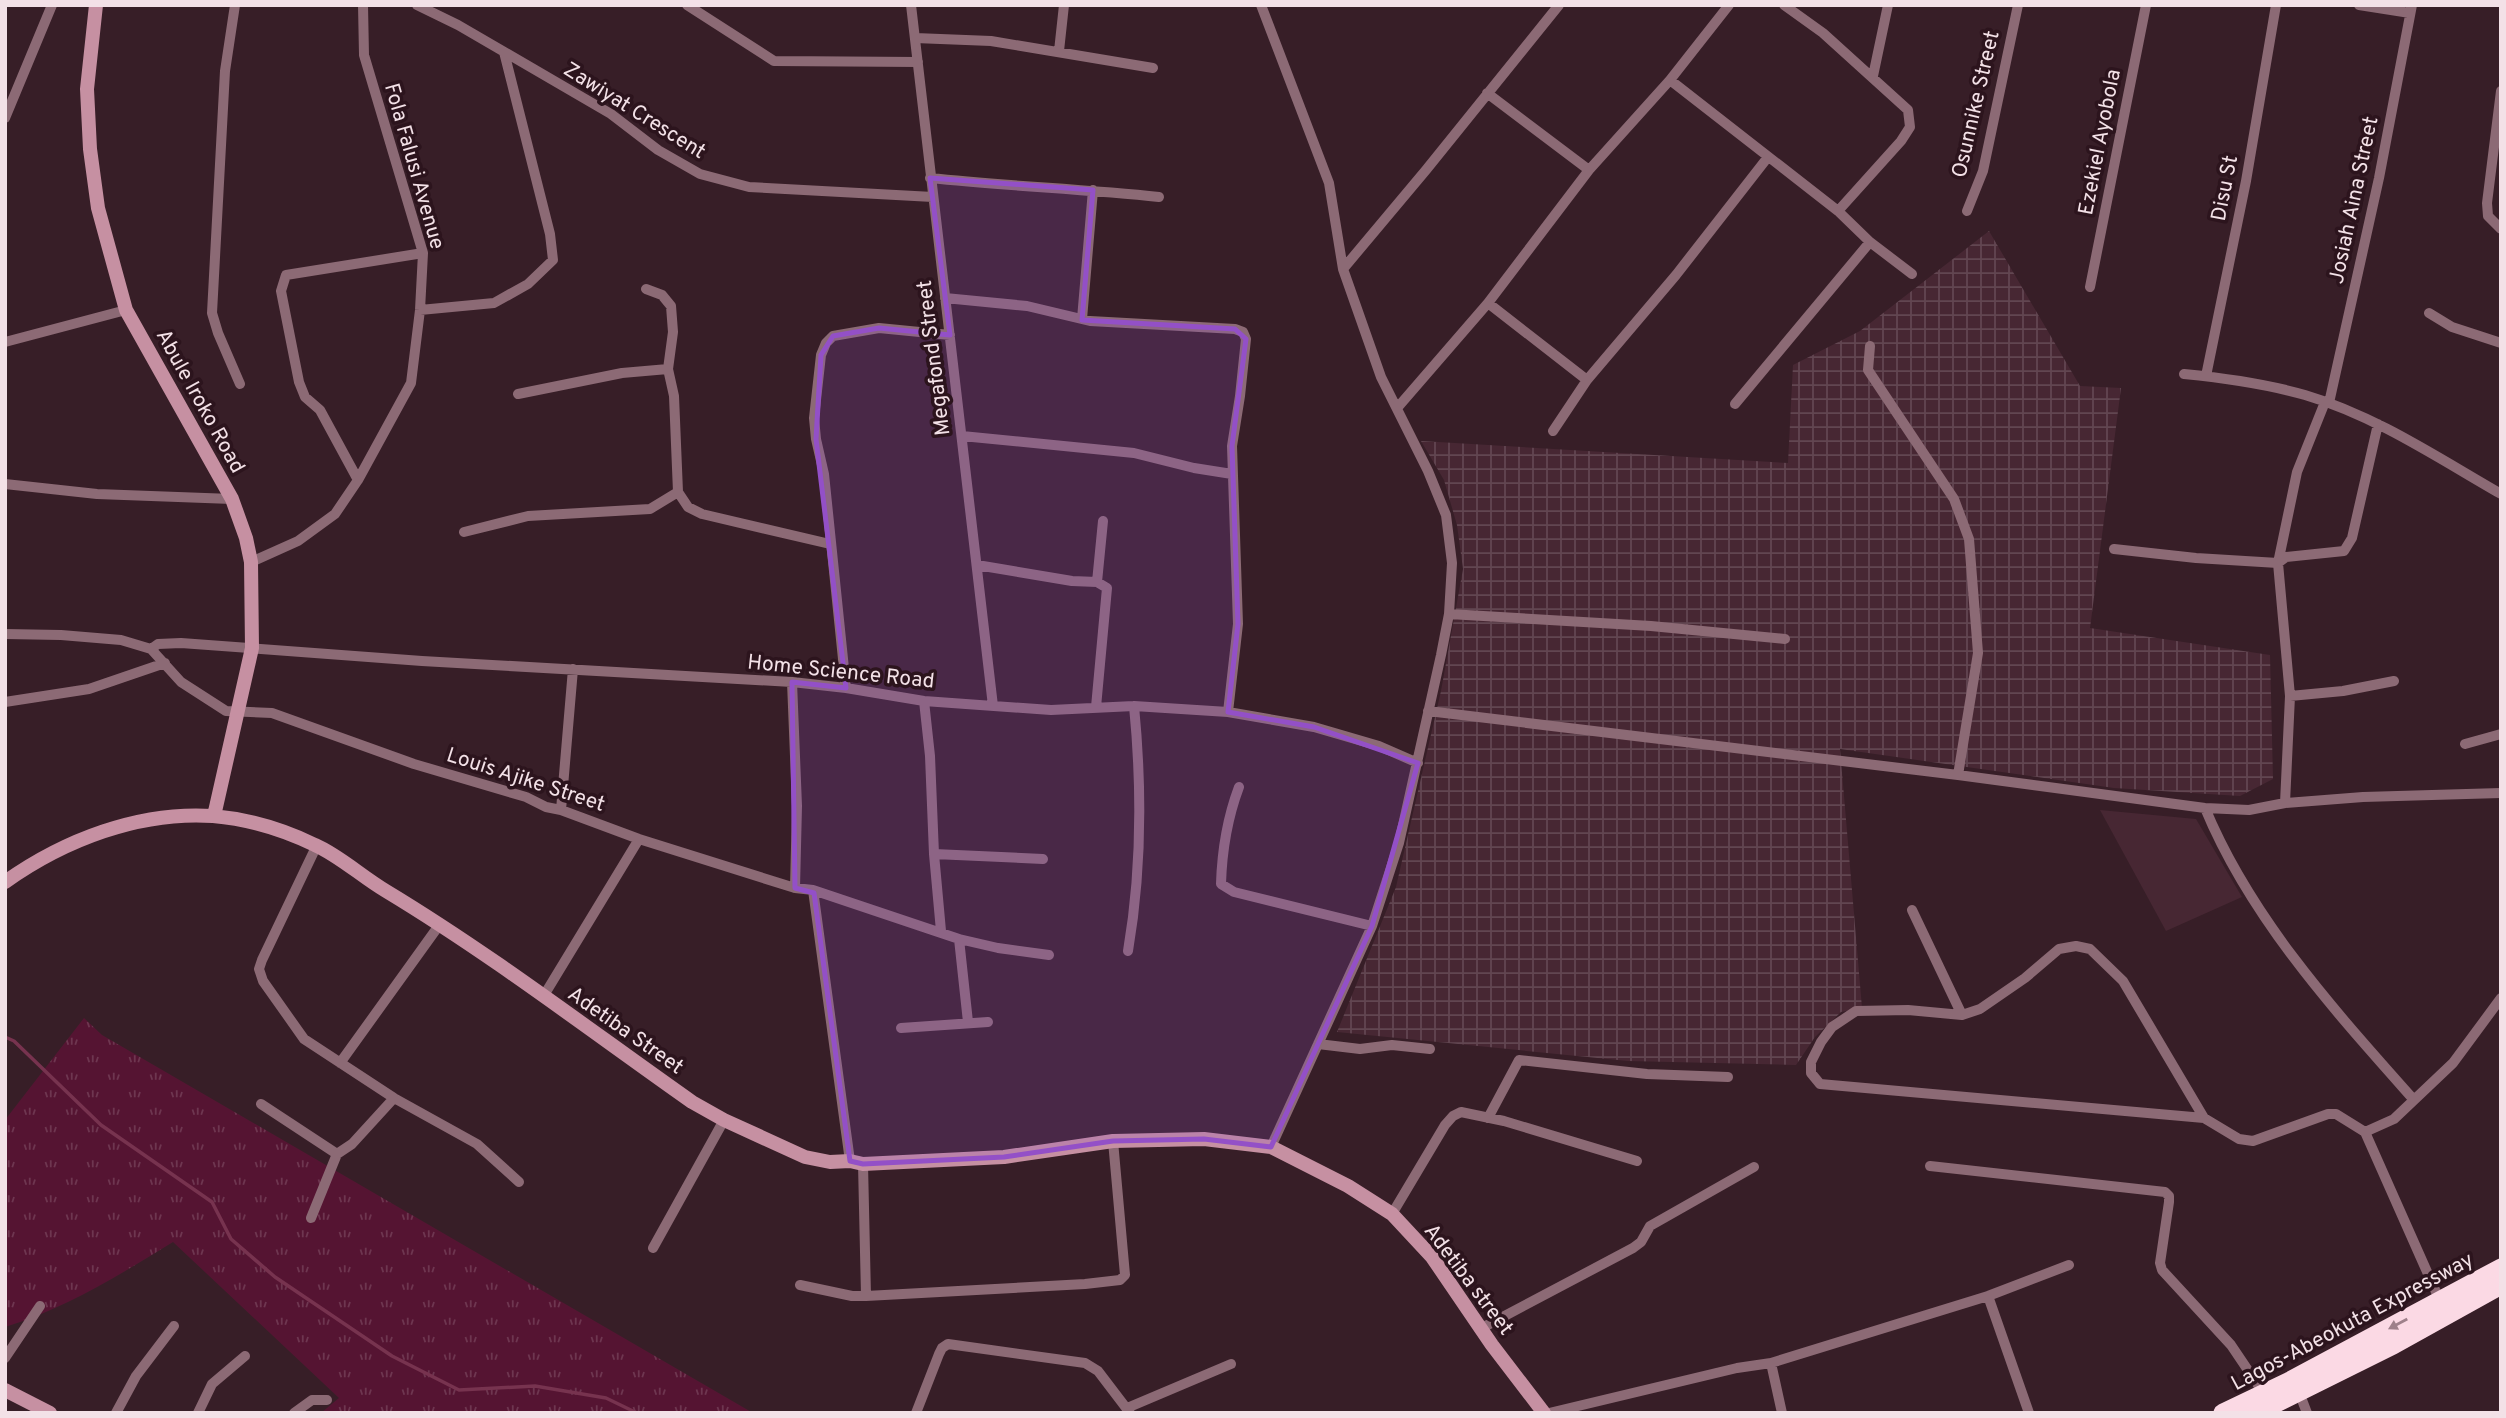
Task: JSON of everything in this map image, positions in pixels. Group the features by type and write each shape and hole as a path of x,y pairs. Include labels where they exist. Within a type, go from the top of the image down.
{"highway":[{"name":"Lagos-Abeokuta Expressway","path":"2223,1413 2264,1394 2501,1268"},
{"name":"Lagos-Abeokuta Expressway","path":"2256,1413 2393,1345 2501,1285"}],"street":[{"path":"5,118 52,5"},
{"name":"Abule Iroko Road","path":"96,5 87,89 97,208 126,310 232,499 246,538 251,562 251,648 214,816"},
{"path":"234,5 225,71 212,313 240,384"},
{"name":"Fola Falusi Avenue","path":"251,562 298,541 335,514 358,480 411,383 420,310 423,254 364,55 363,5"},
{"name":"Zawiyat Crescent","path":"420,5 611,114 659,150 700,174 749,187 933,197"},
{"path":"687,5 774,61 918,62"},
{"name":"Megafond Street","path":"911,5 993,706"},
{"path":"1059,51 1064,5"},
{"path":"1261,5 1329,183 1343,269 1381,377 1429,471 1446,515 1452,563 1449,614 1399,843 1372,926 1272,1147"},
{"path":"1343,269 1559,5"},
{"path":"1398,407 1488,303 1590,170 1670,80 1729,5"},
{"path":"1784,5 1823,33 1908,110 1910,127 1901,141 1838,211"},
{"path":"1873,76 1888,5"},
{"name":"Osunnike Street","path":"1967,211 1983,171 2018,5"},
{"name":"Ezekiel Ayobola","path":"2090,287 2146,5"},
{"name":"Disu St","path":"2206,376 2246,181 2276,5"},
{"path":"2359,5 2411,9"},
{"name":"Josiah Aina Street","path":"2285,803 2290,696 2278,563 2297,472 2327,402 2379,178 2411,9"},
{"path":"915,38 991,41 1153,68"},
{"path":"420,310 494,303 528,284 552,260 550,234 504,52"},
{"path":"1670,80 1838,211 1870,242 1912,275"},
{"path":"2501,91 2487,203 2487,216 2501,229"},
{"path":"1487,93 1590,170"},
{"path":"1553,431 1587,380 1676,275 1768,157"},
{"path":"930,177 1002,186 1041,186 1158,197"},
{"path":"1083,319 1093,190"},
{"path":"1735,404 1870,242"},
{"path":"358,480 320,410 305,397 299,382 281,291 286,275 423,254"},
{"path":"646,289 662,295 671,306 673,332 668,369 674,396 678,492 688,507 702,513 830,544"},
{"path":"945,298 1027,306 1083,319 1234,329 1243,332 1246,339 1232,446 1238,624 1228,712"},
{"path":"1488,303 1587,380"},
{"path":"5,342 126,310"},
{"path":"2429,313 2452,327 2501,344"},
{"path":"846,688 824,474 814,418 821,355 826,343 833,336 879,328 950,335"},
{"path":"1870,346 1868,370 1954,499 1969,539 1978,653 1958,775"},
{"path":"518,394 622,373 668,369"},
{"path":"2184,374 2292,392 2327,402 2378,424 2501,494"},
{"path":"2114,549 2278,563 2286,557 2344,551 2352,538 2378,424"},
{"path":"962,436 1134,453 1232,474"},
{"path":"5,484 97,494 232,499"},
{"path":"464,532 528,516 650,509 678,492"},
{"path":"1097,582 1102,521"},
{"path":"977,565 1072,581 1097,582 1107,587 1096,707"},
{"path":"1449,614 1651,625 1785,639"},
{"name":"Louis Ajike Street","path":"5,634 121,640 151,649 181,682 226,711 272,713 414,764 504,790 639,839 795,888 813,890 959,939 1049,955"},
{"name":"Home Science Road","path":"151,649 158,644 181,643 792,682 924,701 1051,710 1134,706 1228,712 1314,727 1379,746 1418,763"},
{"path":"5,702 89,689 166,663"},
{"path":"561,810 573,669"},
{"path":"2290,696 2343,691 2394,681"},
{"path":"792,682 797,806 795,888"},
{"path":"924,701 941,931"},
{"path":"1128,951 1135,912 1140,841 1139,763 1134,706"},
{"path":"1428,711 2205,807 2249,810 2285,803 2363,797 2501,793"},
{"path":"2465,744 2501,734"},
{"path":"1238,787 1227,825 1221,884 1234,892 1372,926"},
{"path":"2205,807 2218,841 2294,957 2329,1004 2414,1100"},
{"name":"Adetiba Street","path":"5,883 30,865 94,834 146,820 214,816 264,826 317,845 440,924 692,1102 724,1120 805,1157 830,1162 991,1158 1113,1141 1204,1139 1272,1147"},
{"path":"543,998 639,839"},
{"path":"317,845 261,960 259,970 263,981 304,1039 394,1098 477,1144 519,1182"},
{"path":"934,855 1043,859"},
{"path":"813,890 856,1162 866,1296"},
{"path":"1912,910 1962,1015"},
{"path":"340,1063 440,924"},
{"path":"959,939 968,1022"},
{"path":"2204,1118 2123,981 2090,949 2076,946 2059,950 1980,1009 1962,1015 1908,1010 1856,1011 1832,1027 1811,1062 1811,1073 1820,1084 2204,1118 2239,1139 2253,1141 2328,1114 2336,1114 2365,1132 2440,1301"},
{"path":"2365,1132 2394,1119 2454,1063 2501,998"},
{"path":"901,1028 988,1022"},
{"path":"1318,1044 1360,1049 1392,1045 1430,1049"},
{"path":"1488,1118 1519,1060 1647,1074 1728,1077"},
{"path":"311,1218 337,1154 352,1144 394,1098"},
{"path":"261,1104 337,1154"},
{"path":"1392,1214 1445,1125 1461,1112 1592,1146 1637,1161"},
{"path":"653,1248 724,1120"},
{"path":"800,1285 852,1296 866,1296 1120,1280 1125,1275 1113,1141"},
{"name":"Adetiba street","path":"1272,1147 1348,1186 1392,1214 1432,1257 1480,1329 1546,1413"},
{"path":"1930,1166 2165,1192 2169,1196 2169,1202 2160,1263 2162,1270 2231,1345 2264,1394"},
{"path":"1480,1329 1633,1248 1642,1242 1650,1226 1754,1167"},
{"path":"1546,1413 1737,1368 1771,1363 1988,1296 2069,1265"},
{"path":"1988,1296 2029,1413"},
{"path":"5,1358 40,1306"},
{"path":"116,1413 136,1376 174,1326"},
{"path":"916,1413 939,1354 948,1344 1085,1363 1098,1371 1129,1410 1231,1364"},
{"path":"198,1413 212,1384 245,1356"},
{"path":"1771,1363 1782,1413"},
{"path":"5,1391 50,1413"},
{"path":"2299,1392 2307,1413"},
{"path":"294,1413 312,1400 327,1400"}],"highlighted area":[{"path":"930,178 1093,190 1082,320 1235,329 1246,339 1232,446 1238,624 1228,712 1314,727 1418,763 1372,926 1271,1147 1204,1139 1113,1141 1004,1157 863,1164 850,1161 814,893 795,888 792,682 846,688 816,439 821,355 833,336 879,328 950,335"}],"shaded area":[{"path":"1989,231 2080,386 2121,388 2090,628 2270,655 2273,779 2240,796 2114,788 1840,749 1862,1008 1841,1012 1815,1037 1796,1065 1628,1061 1337,1032 1396,887 1441,691 1463,569 1457,525 1444,480 1421,441 1788,463 1793,365 1860,331"},
{"path":"2100,810 2196,819 2242,897 2166,931"}],"green space":[{"path":"84,1018 102,1035 753,1413 321,1413 339,1398 173,1242 71,1301 5,1327 5,1120"}],"waterway":[{"path":"5,1037 14,1041 101,1125 212,1202 231,1239 275,1277 392,1356 459,1390 535,1386 606,1398 637,1413"}]}
